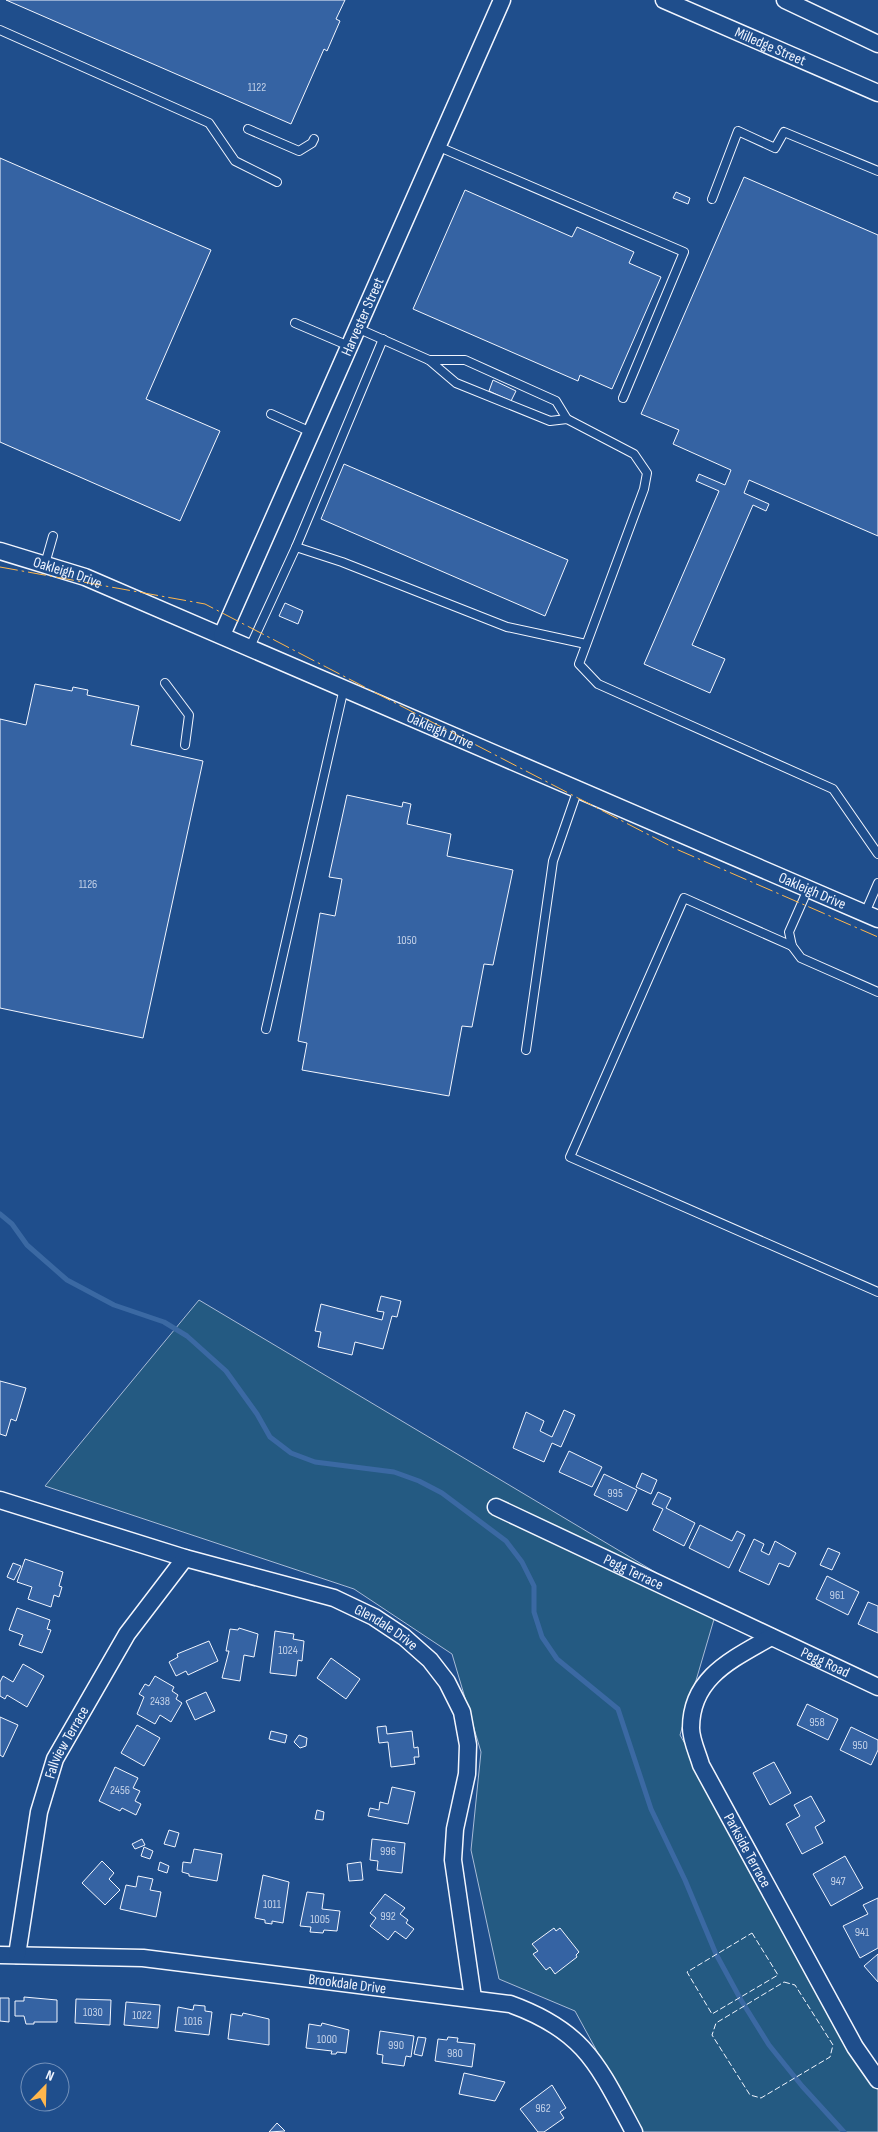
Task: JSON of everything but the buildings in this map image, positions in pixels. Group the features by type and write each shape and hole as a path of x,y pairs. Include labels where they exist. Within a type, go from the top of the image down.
{"street":[{"name":"Harvester Street","path":"222,635 502,0"},
{"name":"Milledge Street","path":"664,0 878,93"},
{"path":"785,0 878,44"},
{"name":"Oakleigh Drive","path":"0,550 85,577 871,916"},
{"name":"Glendale Drive","path":"0,1500 185,1558 334,1598 374,1617 404,1637 430,1660 447,1682 462,1712 468,1745 467,1774 455,1829 453,1860 473,1998"},
{"name":"Pegg Terrace","path":"496,1507 771,1637"},
{"name":"Fallview Terrace","path":"17,1955 39,1812 55,1759 127,1634 185,1558"},
{"name":"Pegg Road","path":"771,1637 878,1687"},
{"name":"Parkside Terrace","path":"771,1637 722,1665 705,1684 700,1690 693,1710 691,1730 701,1765 855,2047 878,2080"},
{"name":"Brookdale Drive","path":"0,1955 143,1958 510,2004 538,2014 565,2030 587,2052 604,2077 634,2132"}],"lane":[{"path":"0,30 209,123 235,161 277,182"},
{"path":"248,129 299,151 312,143 314,139"},
{"path":"712,199 738,132 775,148 784,132 878,172"},
{"path":"437,146 684,252 623,398"},
{"path":"295,323 349,346"},
{"path":"357,328 429,360 456,383 550,421 567,418"},
{"path":"250,647 296,547 383,339"},
{"path":"429,360 465,360 556,401 567,418 634,454 647,473 644,489 579,664 598,684 833,789 878,854"},
{"path":"271,414 311,432"},
{"path":"45,564 53,536"},
{"path":"296,547 342,562 507,628 586,644"},
{"path":"165,683 189,715 185,745"},
{"path":"266,1029 344,688"},
{"path":"526,1050 553,861 578,789"},
{"path":"871,916 878,883"},
{"path":"808,889 789,932 792,946 801,958 878,992"},
{"path":"792,946 684,898 570,1157 878,1292"}],"shaded area":[{"path":"199,1300 717,1609 680,1735 878,2081 878,2132 641,2132 575,2011 499,1979 471,1850 481,1752 452,1654 354,1589 45,1486"}],"waterway":[{"path":"0,1214 12,1224 27,1245 67,1280 114,1305 164,1322 187,1336 226,1371 257,1414 270,1437 291,1453 315,1462 394,1472 419,1481 442,1493 506,1541 522,1562 534,1586 534,1612 542,1637 557,1659 618,1709 651,1809 685,1880 716,1954 741,2000 769,2045 802,2086 844,2132"}],"fence":[{"path":"752,1933 778,1975 712,2014 687,1972 752,1933"},
{"path":"784,1982 795,1985 833,2045 830,2057 761,2098 750,2095 712,2035 716,2023 784,1982"}],"power":[{"path":"0,567 205,604 676,849 878,937"}]}
